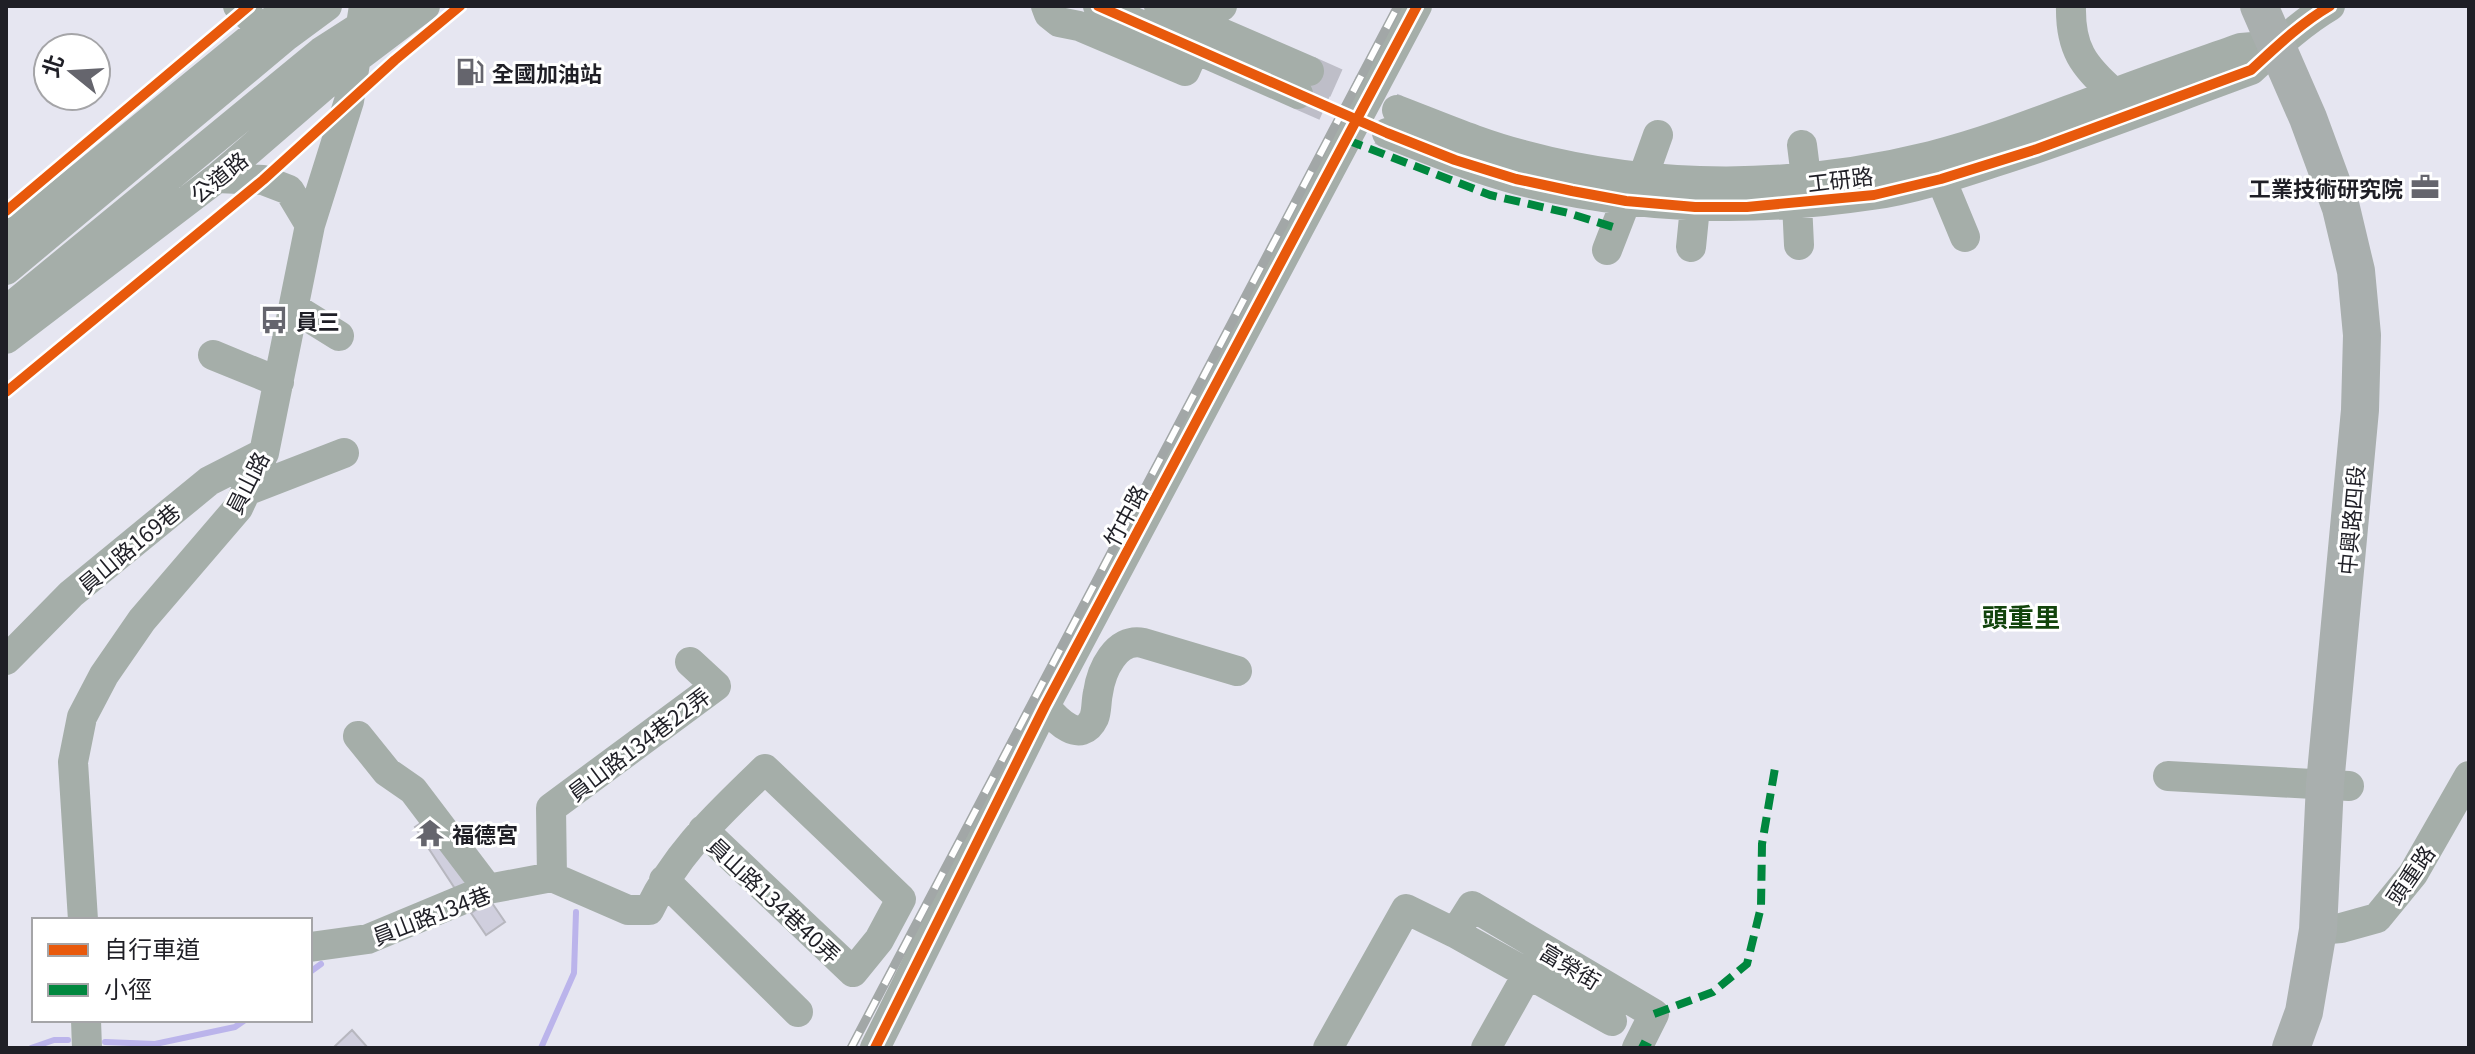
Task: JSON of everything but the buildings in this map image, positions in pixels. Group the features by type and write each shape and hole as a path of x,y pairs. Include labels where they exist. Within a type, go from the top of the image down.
{"main road":[{"name":"中興路四段","path":"2259,6 2287,27 2341,208 2356,271 2362,335 2330,929 2335,983 2317,1048"},
{"name":"中興路四段","path":"2291,1048 2330,929"}],"street":[{"path":"238,6 273,33 321,52 355,59"},
{"path":"6,270 273,33 290,6"},
{"path":"6,239 273,33 327,6"},
{"name":"公道路","path":"6,311 362,17 386,6"},
{"name":"公道路","path":"6,339 217,178 355,59 425,6"},
{"path":"1046,6 1049,14 1059,22 1079,26 1185,71 1216,9"},
{"path":"1098,6 1304,83 1159,6"},
{"name":"竹中路","path":"875,1048 1045,706 1417,6"},
{"path":"2071,6 2070,25 2080,57 2114,93"},
{"path":"2287,27 2330,6"},
{"name":"員山路","path":"83,918 73,762 82,717 104,675 142,620 238,508 264,453 310,225 349,101 362,17"},
{"name":"工研路","path":"1392,121 1582,168 1635,189 1695,207 1747,207 2025,127 2241,48 2287,27"},
{"name":"工研路","path":"1635,189 1698,182 1874,195 1941,179 2037,149 2251,70 2287,27"},
{"path":"1607,250 1658,135"},
{"path":"1799,245 1802,145"},
{"path":"217,178 263,180 289,190 310,225"},
{"path":"1941,179 1965,237"},
{"path":"1691,247 1695,207"},
{"path":"294,308 339,336"},
{"path":"213,355 279,382"},
{"name":"員山路169巷","path":"6,660 71,594 209,481 264,453"},
{"path":"246,491 344,453"},
{"path":"1045,706 1065,727 1081,730 1088,726 1094,718 1100,681 1106,668 1121,646 1128,642 1143,643 1237,671"},
{"name":"員山路134巷22弄","path":"552,877 551,808 716,686 690,662"},
{"path":"358,736 387,772 413,790 488,889"},
{"name":"員山路134巷40弄","path":"765,769 901,899 879,940 853,972 703,830 765,769"},
{"path":"2168,776 2337,785"},
{"name":"頭重路","path":"2330,929 2377,918 2413,874 2469,776"},
{"path":"552,877 628,910 649,910 664,880 703,830"},
{"name":"員山路134巷","path":"312,947 368,939 488,889 552,877"},
{"path":"664,880 798,1012"},
{"name":"富榮街","path":"1458,928 1472,906 1654,1014 1642,1046"},
{"path":"1328,1048 1406,909 1458,928 1527,975 1612,1021"},
{"path":"1486,1048 1542,947"},
{"path":"86,1022 87,1048"}],"waterway":[{"path":"541,1048 574,973 576,912"},
{"path":"312,971 321,964"},
{"path":"105,1042 155,1044 235,1027 242,1022"},
{"path":"31,1048 54,1040 68,1040"}],"tunnel":[{"path":"1309,71 1397,110"},
{"path":"1298,94 1387,133"}],"railway":[{"path":"851,1048 1398,6"}],"marked path":[{"path":"1347,140 1490,195 1616,228"},
{"path":"1654,1014 1713,992 1747,964 1761,907 1762,844 1775,768"},
{"path":"1640,1043 1650,1048"}],"cycle path":[{"path":"6,211 249,6"},
{"path":"6,392 263,180 395,60 460,6"},
{"path":"1098,6 1455,160 1516,179 1572,191 1626,201 1695,207 1747,207 1874,195 1941,179 2037,149 2251,70 2299,28 2330,6"},
{"path":"875,1048 1045,706 1417,6"}],"place":[{"name":"全國加油站","path":"470,72"},
{"name":"工業技術研究院","path":"2425,187"},
{"name":"員三","path":"274,320"},
{"name":"福德宮","path":"430,833"}],"district":[{"name":"頭重里","path":"2021,615"}]}
